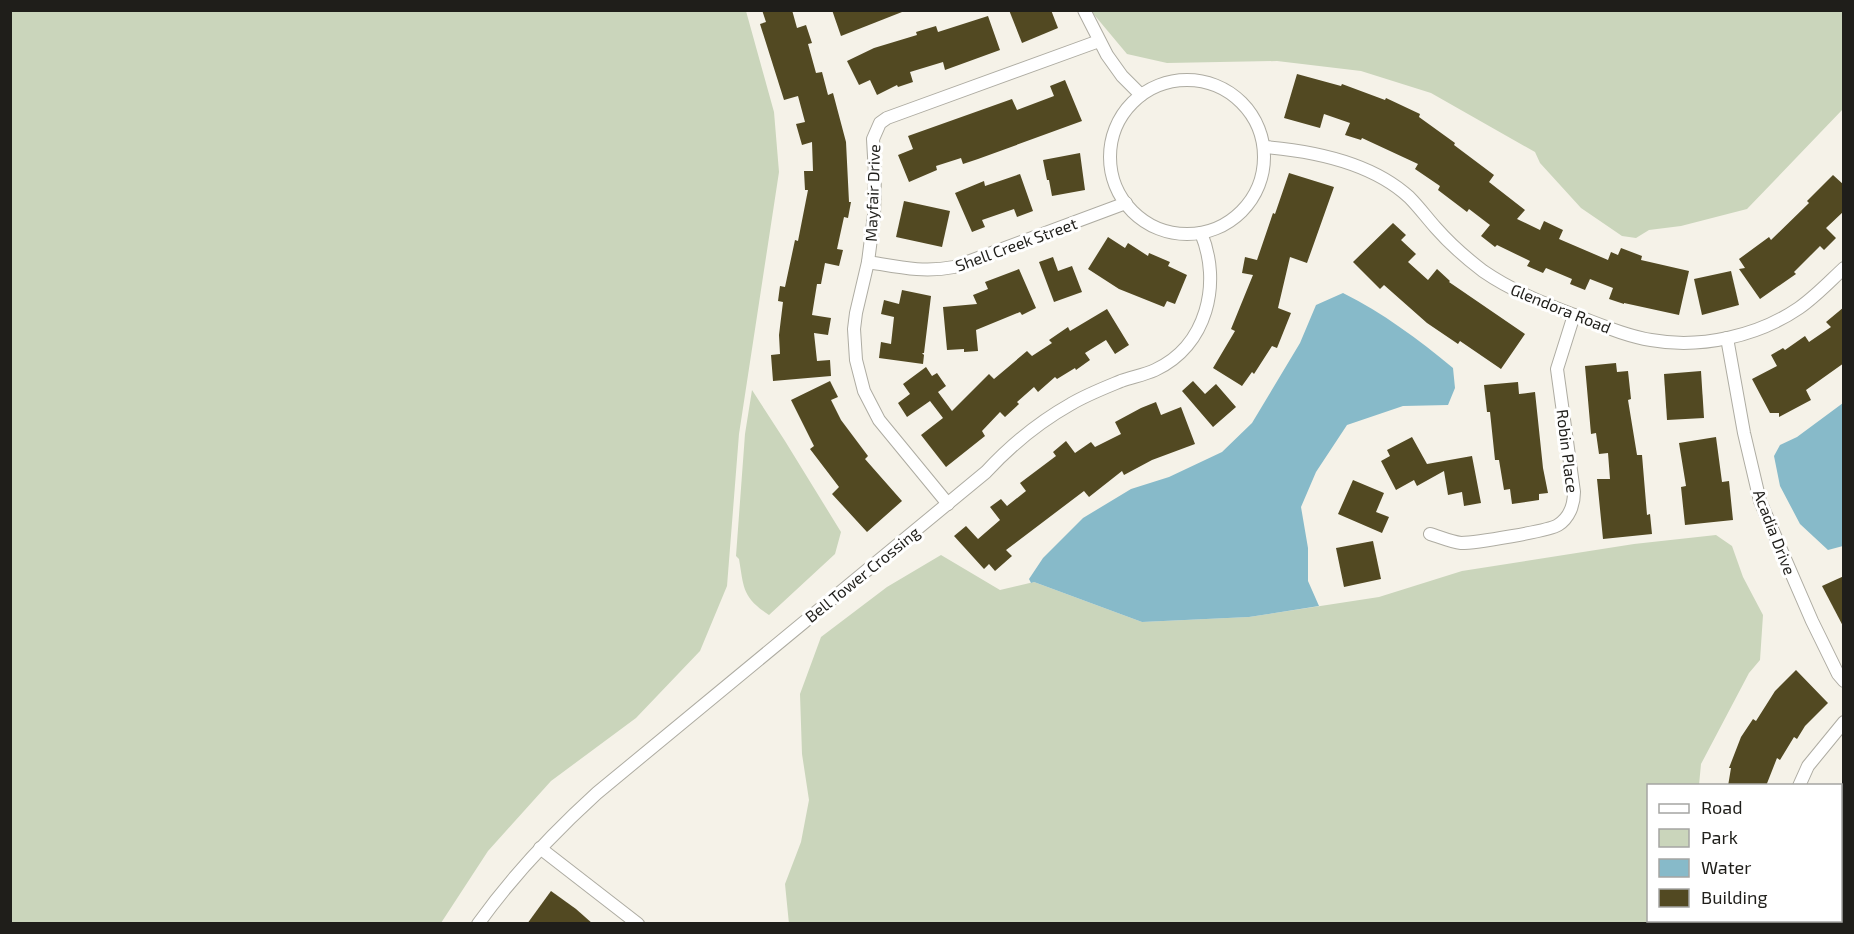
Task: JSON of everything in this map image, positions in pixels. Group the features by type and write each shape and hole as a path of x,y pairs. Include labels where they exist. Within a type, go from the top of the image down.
{"street":[{"path":"1084,10 1099,41 1122,76 1141,95"},
{"name":"Mayfair Drive","path":"948,504 879,420 859,376 854,329 868,262 874,215 873,139 880,123 887,118 1099,41"},
{"path":"1183,79 1196,80 1230,91 1248,107 1260,128 1264,147 1263,175 1254,198 1236,217 1220,227 1201,233 1175,233 1163,230 1140,218 1126,203 1112,176 1110,152 1112,139 1121,116 1141,95 1159,85 1183,79"},
{"name":"Glendora Road","path":"1264,147 1312,154 1361,169 1388,181 1410,199 1450,243 1482,269 1517,291 1574,315 1650,340 1690,343 1727,338 1764,326 1790,314 1812,298 1844,268"},
{"name":"Shell Creek Street","path":"868,262 915,270 935,271 954,267 1126,203"},
{"name":"Bell Tower Crossing","path":"478,924 514,876 597,793 948,504 986,472 1025,434 1055,413 1087,395 1154,370 1182,351 1198,330 1209,296 1211,278 1209,260 1201,233"},
{"name":"Robin Place","path":"1430,534 1460,543 1551,529 1563,521 1572,508 1574,492 1557,369 1574,315"},
{"name":"Acadia Drive","path":"1727,338 1744,433 1760,501 1812,621 1838,674 1844,681"},
{"path":"1800,784 1808,766 1844,722"},
{"path":"540,848 638,924"}],"green space":[{"path":"10,11 746,11 774,112 779,172 739,434 727,586 700,651 636,718 551,781 488,851 441,923 11,923"},
{"path":"1091,11 1843,11 1843,109 1747,209 1681,226 1649,230 1636,238 1622,236 1581,208 1540,163 1535,152 1431,93 1361,71 1277,61 1167,63 1127,54"},
{"path":"752,390 841,532 835,554 769,615 749,597 739,559 736,556 745,434"},
{"path":"1716,535 1732,546 1743,577 1763,615 1760,660 1749,673 1701,764 1699,784 1647,784 1647,922 1706,923 789,924 785,884 801,842 809,800 802,754 800,694 821,637 887,587 941,555 1000,590 1034,582 1142,622 1249,617 1379,597 1462,571 1634,544"}],"water":[{"path":"1343,293 1400,327 1453,368 1455,388 1448,405 1403,406 1347,425 1316,472 1301,507 1308,548 1308,581 1319,606 1249,617 1142,622 1034,582 1031,583 1029,579 1043,558 1083,518 1131,489 1169,477 1222,452 1252,423 1300,343 1316,305"},
{"path":"1843,403 1843,546 1828,550 1800,524 1780,486 1774,456 1780,445 1797,437"}],"building":[{"path":"762,10 792,10 797,28 806,25 812,43 808,44 816,73 822,72 828,95 833,93 846,142 849,202 851,202 848,218 844,217 837,249 843,250 839,266 825,263 821,284 817,284 812,315 831,318 828,335 814,333 817,361 830,360 831,376 773,381 771,355 780,354 779,335 783,302 778,301 780,286 785,287 795,240 798,241 808,190 805,190 804,171 813,171 812,142 802,145 796,124 805,122 798,96 784,100 760,24 766,22"},
{"path":"832,10 902,10 902,12 841,36"},
{"path":"1009,10 1051,10 1058,28 1022,43"},
{"path":"988,16 1000,50 945,70 943,62 910,72 913,82 898,87 897,85 877,95 870,80 859,85 847,61 874,48 917,35 916,32 936,26 938,32"},
{"path":"1297,74 1341,86 1342,84 1385,100 1386,98 1420,114 1419,117 1494,175 1489,182 1525,210 1517,219 1540,230 1544,221 1563,230 1559,239 1608,260 1611,252 1618,255 1621,248 1642,256 1641,260 1689,271 1679,315 1609,299 1613,288 1590,279 1585,290 1570,284 1572,279 1546,268 1543,273 1527,266 1530,261 1497,245 1495,247 1481,236 1490,225 1469,209 1467,212 1438,190 1440,186 1415,169 1418,164 1362,138 1361,140 1345,135 1350,123 1324,114 1320,128 1284,118"},
{"path":"1065,80 1082,121 963,164 961,158 936,166 937,170 909,182 898,155 913,149 908,136 1012,99 1017,110 1054,96 1050,86"},
{"path":"1080,153 1085,190 1052,196 1043,160"},
{"path":"1289,173 1334,187 1307,263 1290,257 1278,308 1291,313 1277,348 1272,346 1254,374 1252,372 1242,386 1213,368 1235,331 1231,329 1253,275 1242,273 1245,257 1257,260"},
{"path":"1020,174 1033,211 1017,217 1014,209 982,220 985,227 972,232 955,193 984,181 985,186"},
{"path":"1833,175 1844,185 1844,211 1826,228 1836,238 1824,250 1820,246 1794,272 1796,274 1760,299 1739,269 1745,268 1739,259 1769,237 1771,240 1809,203 1807,201"},
{"path":"904,201 950,211 942,247 896,237"},
{"path":"1393,223 1406,235 1401,240 1416,254 1408,262 1428,280 1437,269 1449,282 1525,334 1501,369 1460,341 1458,344 1427,323 1384,285 1380,289 1353,262"},
{"path":"1108,237 1125,248 1128,243 1148,256 1149,253 1170,262 1168,266 1187,275 1175,304 1167,301 1164,307 1119,289 1088,269"},
{"path":"1053,257 1058,271 1072,266 1082,292 1054,302 1039,262"},
{"path":"1019,269 1036,308 976,330 978,351 947,350 943,307 977,304 973,295 988,289 985,282"},
{"path":"1731,271 1739,305 1702,315 1694,279"},
{"path":"902,290 931,296 924,353 922,353 924,355 923,364 879,358 881,342 891,344 894,317 881,314 884,300 899,304"},
{"path":"1844,307 1844,363 1806,390 1811,400 1779,417 1779,413 1770,413 1752,379 1777,366 1771,355 1783,348 1785,350 1805,336 1809,342 1831,327 1826,322"},
{"path":"1107,309 1129,345 1115,354 1106,340 1085,353 1090,360 1076,370 1075,368 1057,379 1055,377 1038,392 1034,387 1005,417 1000,412 982,431 985,436 946,467 921,435 943,418 930,401 907,417 898,403 910,394 903,384 926,367 932,376 937,373 946,386 938,392 952,411 989,374 994,379 1027,351 1032,356 1052,343 1049,340 1068,327 1070,331"},
{"path":"1616,363 1617,372 1628,371 1631,399 1628,400 1637,455 1642,455 1647,515 1650,514 1652,534 1603,539 1597,479 1610,479 1608,453 1599,454 1596,433 1591,434 1585,366"},
{"path":"1701,371 1704,418 1667,420 1664,374"},
{"path":"830,381 838,397 831,400 841,420 868,456 865,459 902,501 867,532 832,494 839,487 810,449 814,446 791,400"},
{"path":"1193,381 1205,394 1216,384 1236,407 1213,427 1182,391"},
{"path":"1518,382 1519,394 1535,392 1548,493 1539,494 1539,500 1512,504 1510,489 1504,490 1499,460 1495,460 1490,412 1487,412 1484,385"},
{"path":"1156,402 1161,415 1181,407 1195,444 1152,460 1124,475 1122,471 1089,497 1084,491 1006,550 1012,556 995,571 989,564 984,569 954,536 966,526 978,539 1000,520 990,507 1001,499 1007,506 1026,491 1020,483 1056,456 1053,452 1066,441 1075,453 1091,442 1095,447 1121,434 1115,422"},
{"path":"1412,437 1427,464 1472,456 1481,503 1464,506 1462,492 1448,495 1444,471 1417,486 1414,480 1396,490 1381,461 1390,456 1387,450"},
{"path":"1716,437 1722,482 1729,481 1733,520 1685,525 1681,487 1686,486 1679,443"},
{"path":"1353,480 1384,493 1376,512 1389,517 1382,533 1338,514"},
{"path":"1373,541 1381,579 1344,587 1336,548"},
{"path":"1844,576 1844,628 1822,586"},
{"path":"1796,670 1828,703 1805,726 1797,739 1794,737 1780,760 1777,758 1767,784 1728,784 1731,768 1729,768 1741,737 1753,719 1756,721 1775,691"},
{"path":"551,891 576,909 593,924 527,924"}]}
